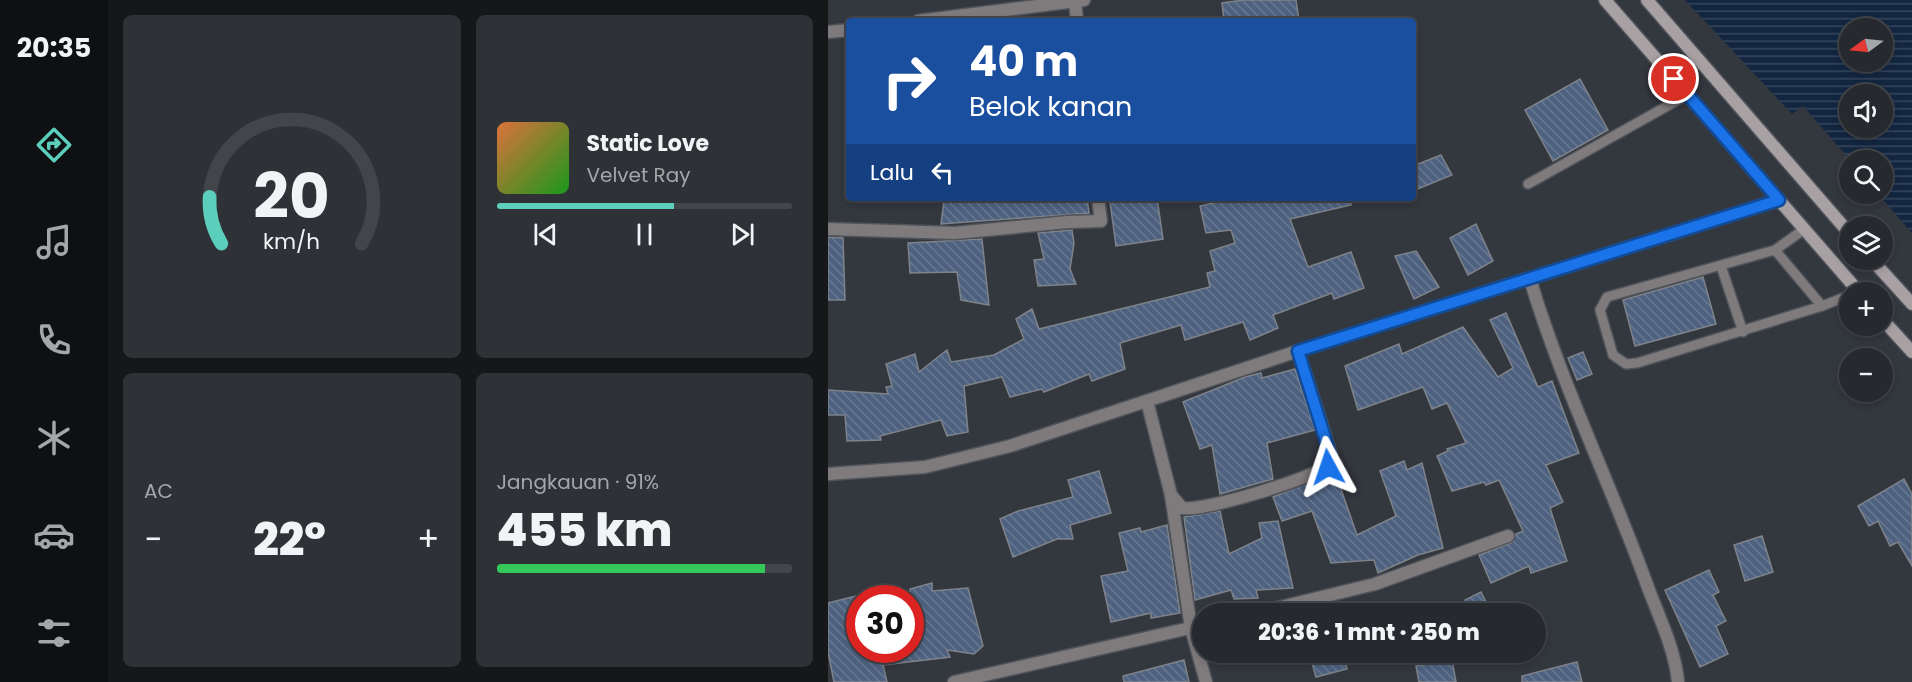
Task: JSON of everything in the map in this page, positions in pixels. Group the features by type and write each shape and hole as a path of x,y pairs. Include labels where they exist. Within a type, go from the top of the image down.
{"main road":[{"path":"1605,0 1779,200 1846,282"},
{"path":"1647,0 1839,221"},
{"path":"1881,270 1912,304"},
{"path":"1893,331 1912,352"}],"street":[{"path":"942,18 1079,1 1077,18"},
{"path":"828,32 846,30"},
{"path":"828,474 925,467 1010,446 1298,351 1779,200"},
{"path":"828,229 955,233 1068,222 1101,222 1098,201"},
{"path":"1530,279 1553,353 1639,564 1670,647 1678,682"},
{"path":"1171,495 1182,508 1197,509 1277,486 1330,465 1330,454 1298,351"},
{"path":"1147,401 1171,495 1192,603"},
{"path":"1297,603 1375,584 1508,536"},
{"path":"958,682 1192,628"},
{"path":"1203,663 1206,682"}],"lane":[{"path":"1528,184 1687,95"},
{"path":"1803,230 1775,250 1607,297 1600,310 1613,355 1626,364 1637,363 1743,332 1839,299"},
{"path":"1775,250 1822,306"},
{"path":"1721,266 1743,332"}],"water":[{"path":"1685,0 1912,0 1912,233 1887,204 1893,204 1893,150 1841,150 1803,106 1792,114"}],"building":[{"path":"1244,0 1296,0 1299,18 1224,18 1222,3"},
{"path":"1580,79 1608,130 1553,161 1525,110"},
{"path":"1441,155 1452,175 1416,190 1416,165"},
{"path":"944,201 1087,201 1089,213 941,224"},
{"path":"1157,201 1163,239 1116,246 1110,202"},
{"path":"1222,201 1350,201 1351,205 1290,219 1308,267 1351,252 1364,288 1334,299 1332,293 1273,315 1278,328 1250,340 1243,322 1185,340 1181,325 1120,343 1125,369 1092,381 1089,374 1044,392 1042,389 1010,397 1002,377 964,386 968,432 947,436 941,420 880,436 881,440 847,441 845,415 828,415 828,390 888,394 886,387 892,386 886,364 915,354 919,372 947,350 951,362 994,355 1024,339 1016,319 1032,309 1039,329 1210,287 1207,273 1215,271 1210,251 1235,243 1231,230 1206,233 1200,206"},
{"path":"1476,224 1493,261 1468,275 1450,238"},
{"path":"1072,230 1074,243 1070,269 1076,284 1038,286 1034,260 1044,259 1038,233"},
{"path":"828,237 843,238 845,300 828,300"},
{"path":"982,239 989,305 961,300 957,272 910,273 908,243"},
{"path":"1416,251 1439,287 1414,299 1395,256"},
{"path":"1703,277 1716,324 1635,346 1623,300"},
{"path":"1506,313 1538,387 1552,381 1579,453 1546,465 1563,502 1550,508 1567,561 1531,573 1529,566 1491,583 1479,555 1511,543 1516,534 1523,531 1499,480 1486,485 1484,482 1452,491 1437,456 1448,451 1447,449 1466,443 1447,403 1432,409 1423,387 1358,410 1345,366 1399,344 1402,354 1463,327 1498,377 1513,368 1490,320"},
{"path":"1583,352 1592,374 1577,380 1568,358"},
{"path":"1295,369 1315,430 1267,443 1273,479 1220,494 1212,445 1200,449 1183,402 1245,377 1261,373 1262,378"},
{"path":"1404,461 1407,470 1422,463 1443,548 1418,555 1378,573 1374,560 1331,563 1312,511 1282,521 1273,497 1335,472 1357,535 1396,516 1380,471"},
{"path":"1099,471 1111,513 1070,525 1073,539 1057,539 1013,557 1000,519 1018,511 1073,497 1068,480"},
{"path":"1904,479 1912,494 1912,566 1898,542 1890,546 1878,521 1869,526 1858,506"},
{"path":"1220,511 1229,554 1262,538 1259,523 1278,521 1293,588 1256,590 1258,598 1234,599 1231,590 1195,600 1184,517"},
{"path":"1167,525 1180,613 1151,618 1151,613 1111,622 1101,576 1128,571 1119,533 1140,528 1141,532"},
{"path":"1762,536 1773,572 1745,581 1734,545"},
{"path":"1709,570 1719,592 1713,595 1726,621 1716,626 1728,654 1700,667 1665,590"},
{"path":"932,583 932,591 968,588 983,646 974,654 947,650 950,657 924,660 924,585"},
{"path":"1481,592 1486,603 1466,603 1465,600"},
{"path":"846,598 846,663 900,663 883,665 887,682 834,682 828,652 828,603"},
{"path":"1184,660 1189,682 1124,682 1123,676"},
{"path":"1577,662 1582,682 1522,682 1522,676"},
{"path":"1312,663 1346,663 1347,669 1316,677"},
{"path":"1453,663 1456,682 1419,682 1416,666"}],"route":[{"path":"1328,467 1331,461 1330,454 1298,351 1779,200 1674,79"}]}
